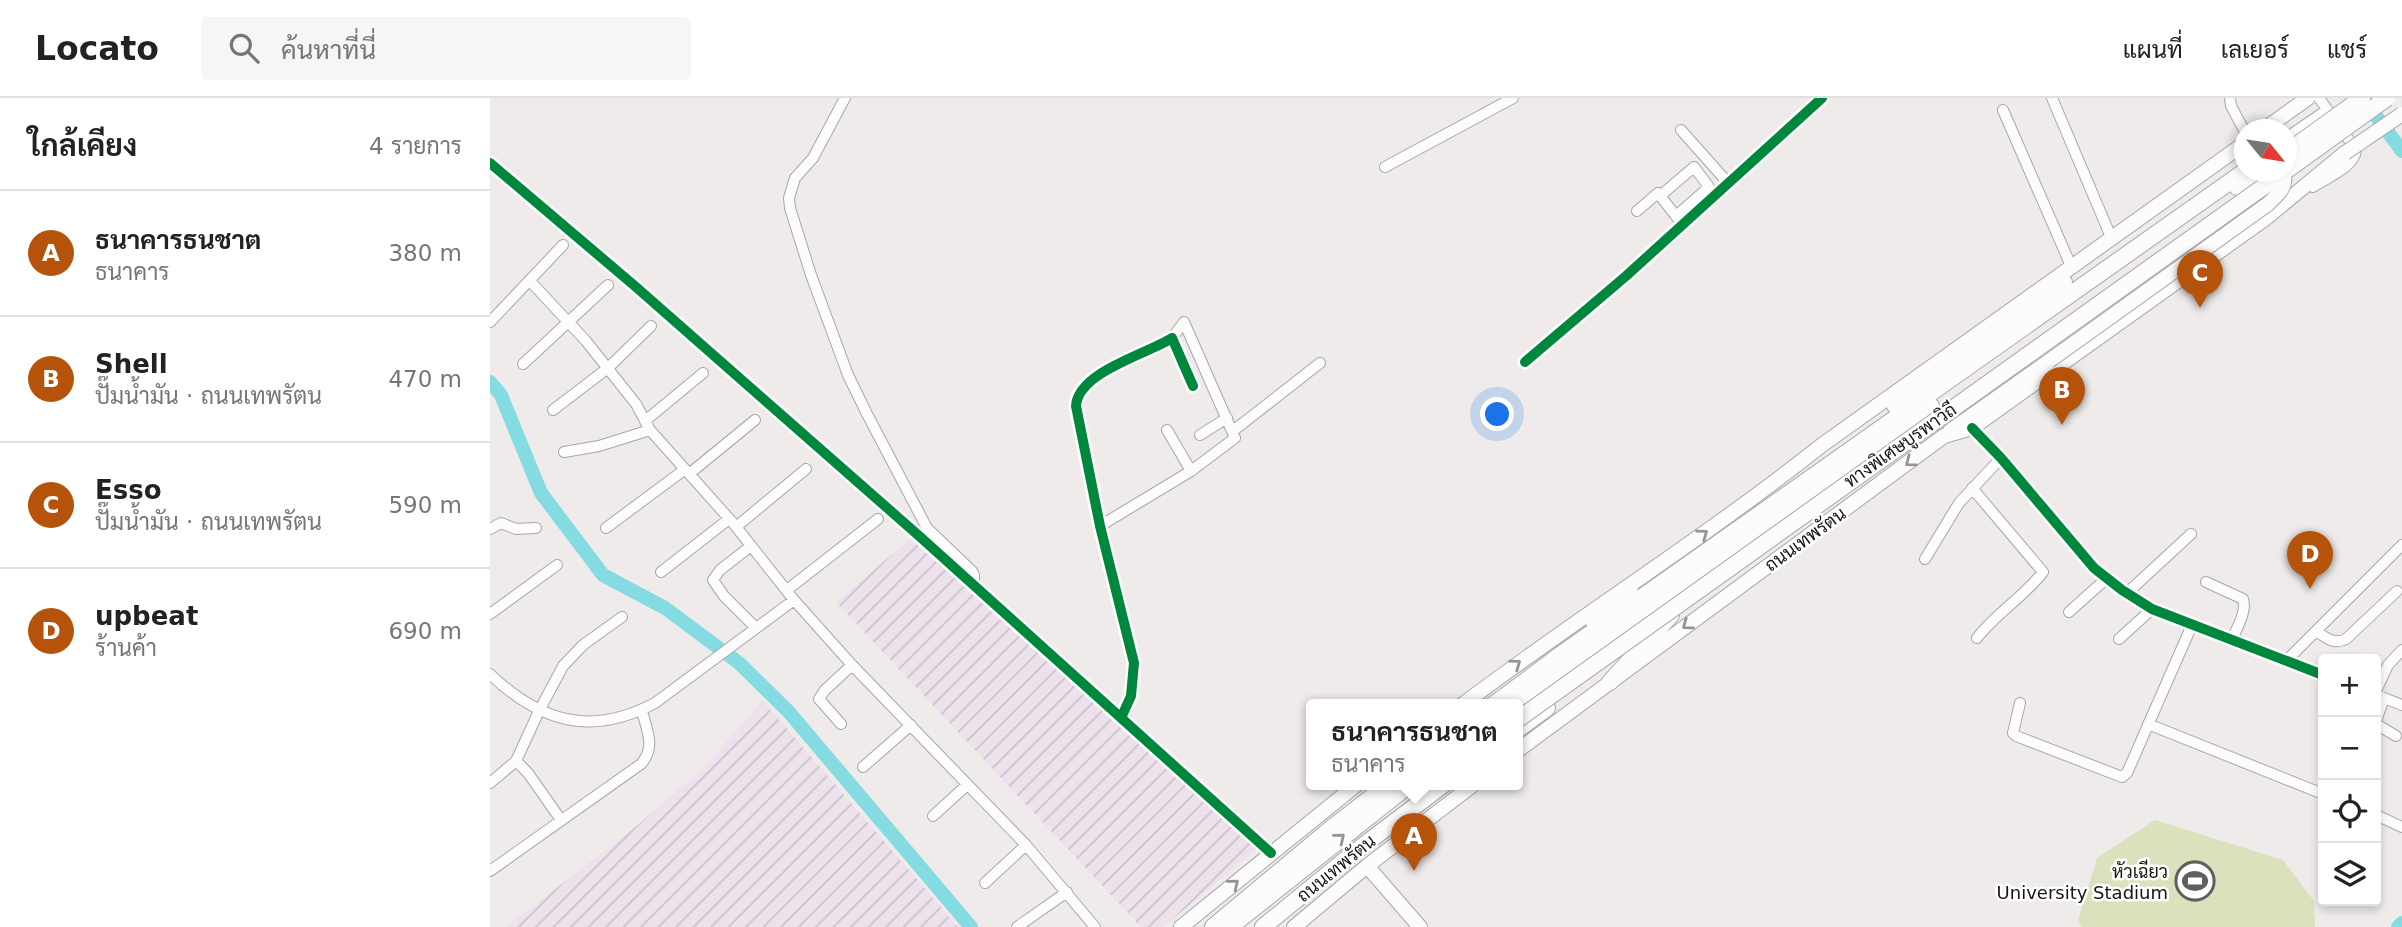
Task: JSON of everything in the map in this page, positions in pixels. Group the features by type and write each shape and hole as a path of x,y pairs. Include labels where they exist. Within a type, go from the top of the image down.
{"highway":[{"path":"2297,134 2348,98"},
{"path":"2297,145 2362,98"},
{"name":"ทางพิเศษบูรพาวิถี","path":"2297,162 2387,98"},
{"name":"ถนนเทพรัตน","path":"1523,726 1671,615 2340,147 2395,98"},
{"path":"1501,699 2234,179"},
{"name":"ทางพิเศษบูรพาวิถี","path":"1523,699 2245,182"},
{"name":"ทางพิเศษบูรพาวิถี","path":"1523,716 2269,182"},
{"path":"1560,655 1630,587"},
{"path":"1610,682 1671,615"},
{"name":"ถนนเทพรัตน","path":"1213,927 1381,790"},
{"path":"1230,927 1403,790"},
{"path":"1252,927 1424,790"},
{"name":"ถนนเทพรัตน","path":"1263,927 1436,790"}],"main road":[{"path":"2278,119 2306,99"},
{"name":"ถนนเทพรัตน","path":"1523,747 1944,436 1972,428 2285,204 2340,147 2402,114"},
{"path":"1470,699 1562,631 1630,587 2070,266 2234,151"},
{"path":"1770,486 1885,412 2234,161"},
{"path":"1944,436 2268,204 2281,191 2285,182"},
{"path":"1181,927 1350,790"},
{"name":"ถนนเทพรัตน","path":"1294,927 1367,866 1466,790"},
{"path":"1367,866 1420,927"}],"street":[{"path":"845,98 819,148 795,178 789,198 790,208 811,275 848,374 867,414 927,528 972,571 974,584"},
{"path":"1385,167 1513,98"},
{"path":"1525,362 1680,221 1729,184 1822,98"},
{"path":"2052,98 2111,237"},
{"path":"2230,98 2238,119"},
{"path":"2285,204 2355,158 2356,150 2306,99"},
{"path":"2003,110 2070,266"},
{"path":"1681,130 1729,184"},
{"path":"490,163 636,287 974,584 1271,853"},
{"path":"1660,196 1694,167 1709,187 1680,221"},
{"path":"1637,211 1658,193 1680,221"},
{"path":"490,322 563,245"},
{"path":"530,281 607,368 636,404 647,426 732,523 794,600 852,665 1026,845 1095,927"},
{"path":"523,364 608,285"},
{"path":"1100,527 1191,471 1235,438 1184,322 1172,338 1091,379 1077,397 1076,406 1100,527 1135,663 1131,696 1121,718"},
{"path":"553,410 607,368 651,326"},
{"path":"1172,338 1193,386"},
{"path":"1233,431 1320,363"},
{"path":"564,452 599,446 647,426 704,373"},
{"path":"1200,435 1227,418"},
{"path":"606,528 755,420"},
{"path":"1972,428 2001,458 2094,568 2127,593 2152,609 2318,673"},
{"path":"1167,430 1191,471"},
{"path":"1925,559 1951,515 2001,458"},
{"path":"661,572 806,469"},
{"path":"1972,488 2043,572 1990,620 1977,638"},
{"path":"787,590 878,519"},
{"path":"490,529 501,523 516,529 536,528"},
{"path":"2127,593 2191,534"},
{"path":"2286,661 2402,545"},
{"path":"751,546 720,570 713,580 724,596 756,628"},
{"path":"490,614 557,565"},
{"path":"2069,612 2107,578"},
{"path":"2206,582 2243,599 2245,603 2232,640"},
{"path":"2316,631 2333,641 2346,639 2397,591"},
{"path":"490,674 508,691 538,711 567,719 595,721 642,711 656,704 794,600"},
{"path":"2119,639 2152,609"},
{"path":"490,783 516,761 562,666 573,654 622,617"},
{"path":"2020,703 2013,733 2016,736 2122,777 2127,773 2192,625"},
{"path":"2381,686 2388,665 2402,650"},
{"path":"841,724 819,699 852,665"},
{"path":"2381,696 2402,705"},
{"path":"490,871 646,758 651,745 642,711"},
{"path":"2148,724 2318,792"},
{"path":"863,767 911,725"},
{"path":"2381,726 2396,736"},
{"path":"516,761 528,773 561,820"},
{"path":"933,816 967,785"},
{"path":"2381,817 2402,827"},
{"path":"985,883 1026,845"},
{"path":"1017,927 1067,892"}],"shaded area":[{"path":"914,536 1262,845 1163,927 1141,927 836,602"},
{"path":"763,701 958,927 506,927 633,829 702,769"}],"green space":[{"name":"หัวเฉียว University Stadium","path":"2155,820 2283,860 2314,901 2315,927 2082,927 2078,921 2097,858"}],"waterway":[{"path":"2365,101 2402,151"},
{"path":"490,382 501,395 541,493 603,575 665,608 739,663 788,711 971,927"},
{"path":"2398,927 2402,923"}],"cycle path":[{"path":"1525,362 1626,276 1822,98"},
{"path":"490,163 636,287 918,535 1271,853"},
{"path":"1121,718 1131,696 1134,663 1100,526 1076,406 1088,383 1100,374 1172,338 1193,386"},
{"path":"1972,428 2001,458 2094,568 2122,590 2152,609 2318,673"}],"place":[{"name":"Esso","path":"2200,308"},
{"name":"Shell","path":"2062,425"},
{"name":"upbeat","path":"2310,589"},
{"name":"ธนาคารธนชาต","path":"1414,871"},
{"name":"หัวเฉียว University Stadium","path":"2195,881"}]}
